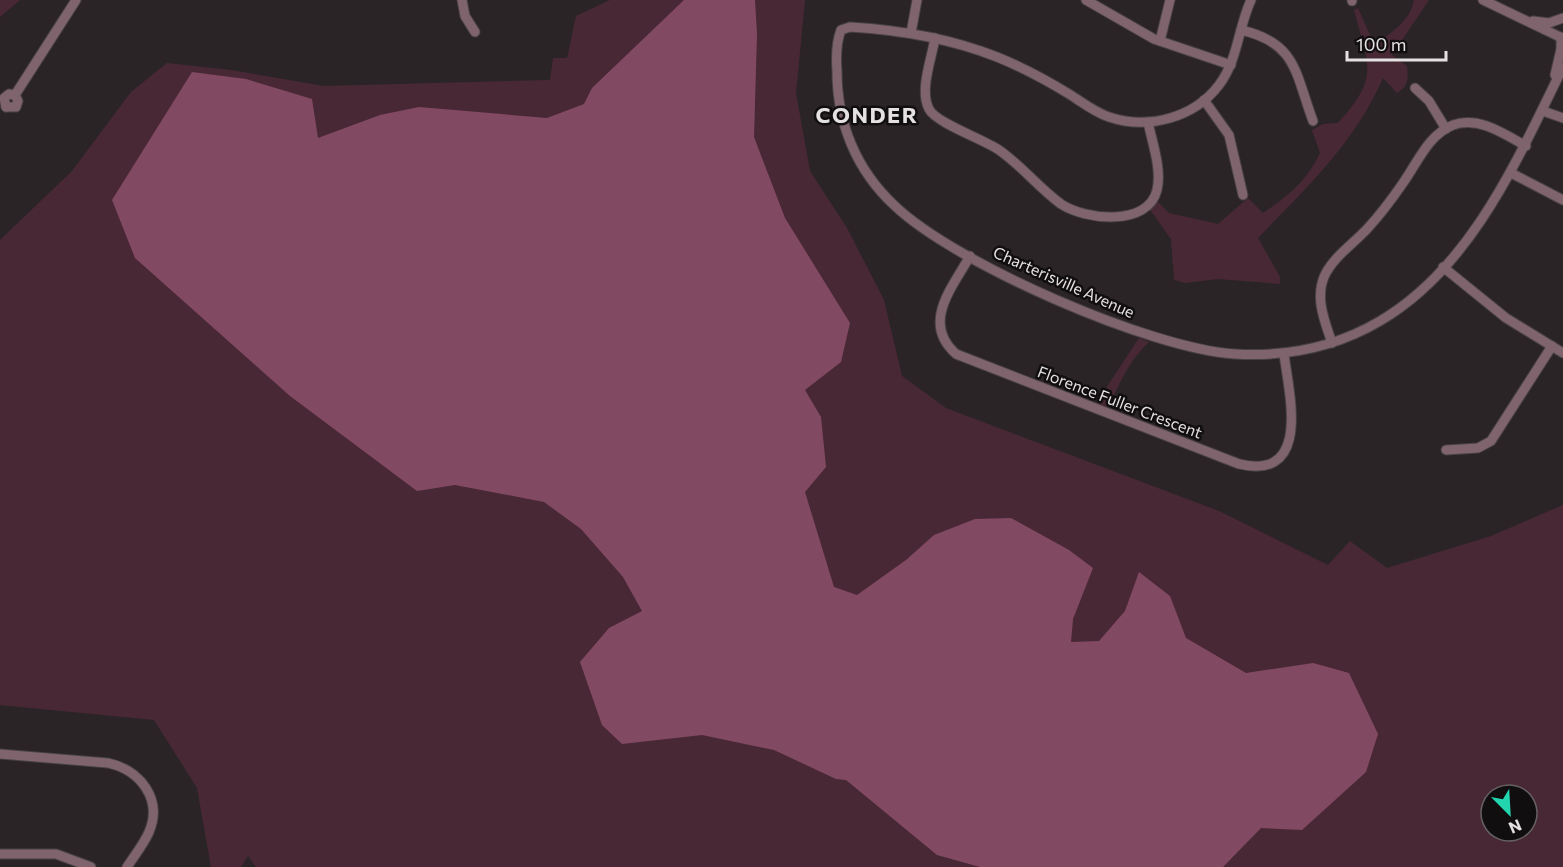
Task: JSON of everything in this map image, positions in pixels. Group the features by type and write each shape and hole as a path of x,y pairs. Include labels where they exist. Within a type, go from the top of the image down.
{"street":[{"path":"3,111 18,104 15,95 76,0"},
{"path":"462,0 465,16 475,32"},
{"path":"917,0 911,33 935,38 1012,63 1108,116 1148,122 1164,121 1185,113 1204,100 1220,84 1231,64 1251,0"},
{"path":"1086,0 1160,41 1231,64"},
{"path":"1160,41 1170,0"},
{"path":"1484,0 1561,38"},
{"path":"1524,20 1549,23 1563,18"},
{"name":"Charterisville Avenue","path":"1552,89 1561,49 1558,28 1563,18"},
{"name":"Charterisville Avenue","path":"911,33 850,27 841,30 837,64 840,111 858,160 879,190 895,206 928,231 970,256 1079,308 1174,342 1232,354 1284,354 1332,343 1381,320 1422,289 1470,233 1512,173 1563,67"},
{"path":"1241,30 1272,39 1287,54 1313,121"},
{"path":"935,38 925,93 932,113 941,121 966,131 998,149 1051,196 1077,212 1112,218 1138,210 1150,202 1158,181 1148,122"},
{"path":"1415,88 1429,101 1446,129"},
{"path":"1204,100 1220,119 1229,135 1243,195"},
{"path":"1543,111 1563,118"},
{"path":"1332,343 1320,302 1323,278 1332,263 1361,235 1395,195 1428,144 1446,129 1461,123 1477,124 1526,146"},
{"path":"1512,173 1563,200"},
{"name":"Florence Fuller Crescent","path":"970,256 939,315 941,335 956,354 1239,464 1255,466 1273,462 1287,447 1291,438 1292,423 1284,354"},
{"path":"1443,267 1506,318 1563,353"},
{"path":"1446,450 1478,448 1491,441 1552,346"},
{"path":"0,754 108,763 126,768 136,774 150,794 153,817 148,835 127,867"},
{"path":"0,854 56,854 91,867"}],"shaded area":[{"path":"0,0 20,0 0,17"},
{"path":"610,0 805,0 796,93 810,171 847,228 884,300 902,376 946,408 1219,511 1328,565 1350,541 1387,568 1491,536 1563,505 1563,867 256,867 248,856 241,867 211,867 197,788 154,720 0,705 0,240 72,171 131,92 167,63 231,70 324,86 550,80 553,58 567,58 576,16"},
{"path":"684,0 755,0 757,34 754,137 785,218 850,323 841,362 805,390 821,417 826,467 805,492 834,587 857,595 906,560 934,535 975,519 1011,518 1069,550 1093,568 1073,619 1071,642 1099,641 1125,611 1139,572 1170,596 1186,638 1246,673 1313,663 1349,673 1378,734 1366,772 1302,830 1261,828 1223,867 980,867 937,855 846,780 836,779 774,750 702,735 622,744 602,725 580,662 609,628 642,611 623,577 581,529 544,502 455,485 417,491 290,396 135,258 112,200 192,72 246,79 312,99 318,138 380,115 419,107 547,118 584,104 592,88"},
{"path":"1414,0 1429,0 1392,55 1407,66 1406,85 1397,93 1383,78 1358,124 1344,144 1258,238 1280,277 1280,284 1218,279 1185,283 1174,280 1171,239 1148,207 1157,201 1169,213 1218,224 1248,198 1263,213 1280,201 1303,180 1320,153 1312,130 1323,124 1338,123 1352,107 1366,81 1366,58 1354,10 1358,8 1369,33 1378,42 1405,19"},
{"path":"1139,338 1149,342 1130,364 1108,409 1095,405"}],"district":[{"name":"CONDER","path":"867,115"}]}
